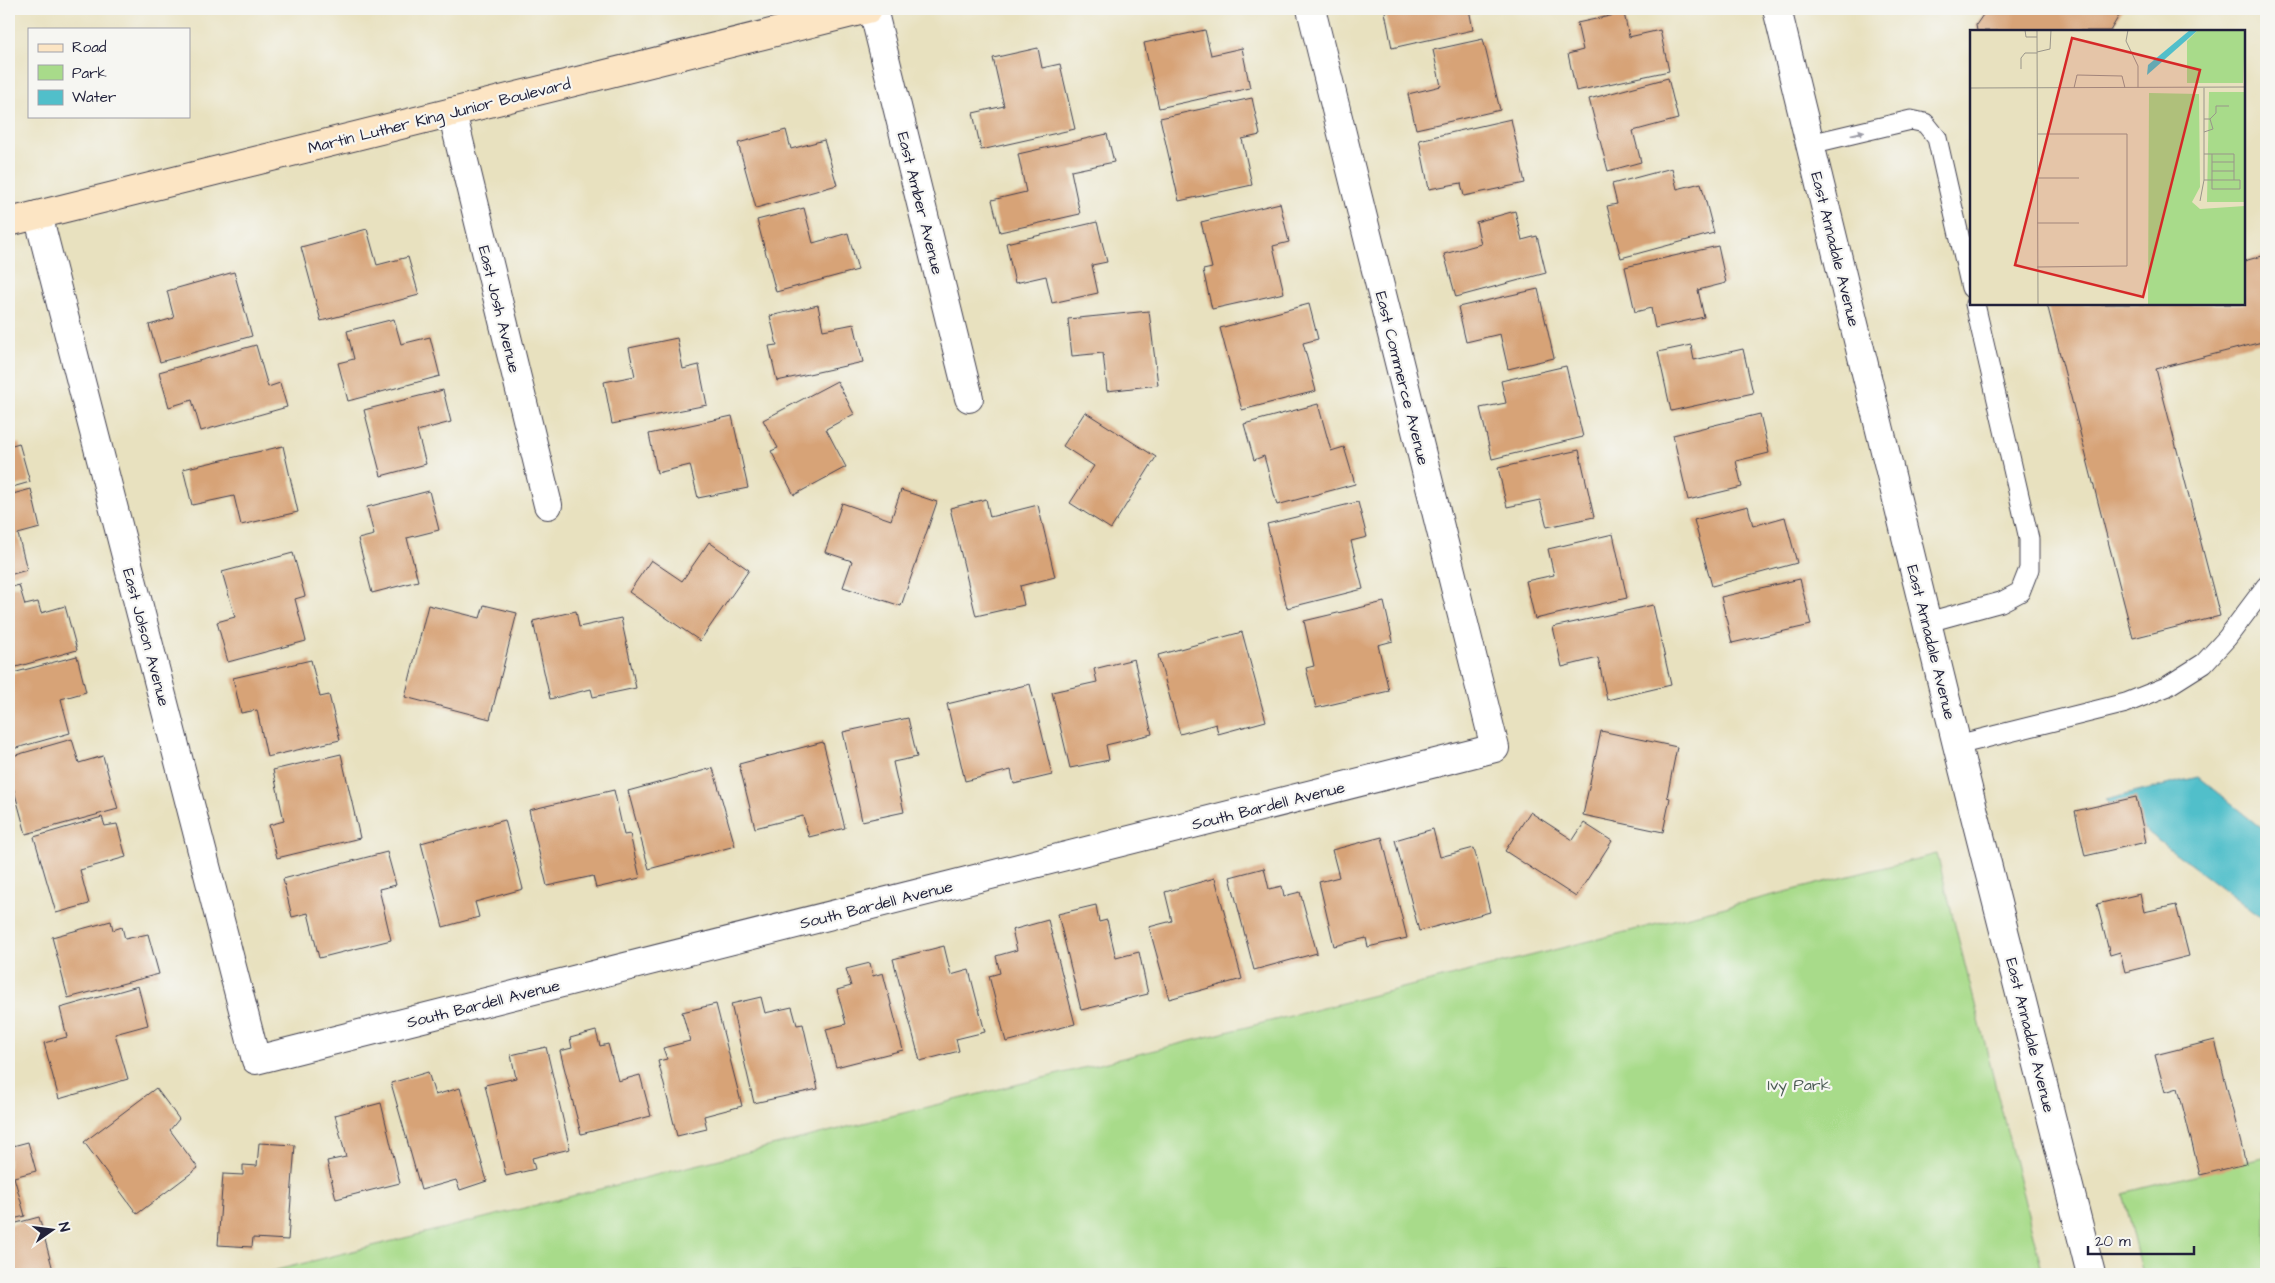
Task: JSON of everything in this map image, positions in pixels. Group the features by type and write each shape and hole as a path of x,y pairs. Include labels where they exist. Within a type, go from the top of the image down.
{"street":[{"name":"Martin Luther King Junior Boulevard","path":"9,222 868,9"},
{"name":"East Amber Avenue","path":"874,9 969,398"},
{"name":"East Commerce Avenue","path":"1311,9 1495,748"},
{"name":"East Annadale Avenue","path":"1777,9 1957,745 2092,1274"},
{"name":"East Josh Avenue","path":"452,112 548,505"},
{"name":"East Jolson Avenue","path":"38,215 256,1060"},
{"name":"South Bardell Avenue","path":"256,1060 1495,748"}],"lane":[{"path":"1810,144 1911,120 1925,123 1937,138 1970,284"},
{"path":"1928,622 2000,602 2014,596 2020,592 2029,569 2029,539 1975,305"},
{"path":"1957,745 2126,703 2166,687 2204,663 2227,638 2266,586"}],"green space":[{"name":"Ivy Park","path":"1937,854 2043,1274 261,1274"},
{"path":"2266,1157 2266,1274 2143,1274 2123,1193"}],"water":[{"path":"2198,777 2266,832 2266,921 2105,800"}],"building":[{"path":"1400,9 1469,9 1473,30 1392,48 1385,12"},
{"path":"1987,9 2123,9 2111,30 1977,30 1976,25"},
{"path":"1624,13 1629,37 1660,30 1669,71 1576,91 1568,54 1583,50 1577,23"},
{"path":"1205,30 1211,55 1242,48 1250,88 1159,108 1144,43"},
{"path":"1483,39 1500,110 1416,129 1408,94 1441,86 1433,50"},
{"path":"1038,48 1042,68 1060,64 1075,129 981,150 973,113 1004,106 993,58"},
{"path":"1668,78 1678,119 1633,131 1641,162 1608,171 1589,99"},
{"path":"1252,98 1260,135 1242,139 1252,185 1179,201 1160,118"},
{"path":"1511,119 1525,183 1464,196 1461,183 1429,189 1419,140"},
{"path":"786,130 791,149 824,140 837,185 756,208 738,143"},
{"path":"1107,134 1114,162 1071,171 1080,214 1000,232 992,200 1026,192 1018,154"},
{"path":"1672,168 1677,189 1701,183 1714,233 1621,258 1607,206 1617,204 1612,184"},
{"path":"1280,203 1289,242 1273,246 1284,293 1212,309 1203,270 1212,268 1201,222"},
{"path":"804,208 813,243 848,233 858,270 776,292 757,220"},
{"path":"1515,211 1522,240 1537,236 1546,273 1456,297 1444,254 1481,244 1476,222"},
{"path":"1097,222 1107,262 1092,265 1098,293 1052,303 1046,276 1015,283 1006,243"},
{"path":"367,229 377,265 408,257 419,295 321,321 301,247"},
{"path":"1718,246 1726,283 1698,290 1704,317 1655,328 1651,308 1635,312 1625,267"},
{"path":"2266,255 2266,341 2156,369 2220,616 2133,638 2047,305 2245,305 2245,261"},
{"path":"234,272 252,336 160,362 149,325 174,318 167,291"},
{"path":"1538,289 1554,358 1508,369 1500,334 1466,342 1458,307"},
{"path":"1309,304 1318,339 1303,343 1316,391 1242,410 1220,328"},
{"path":"818,305 823,330 854,324 863,362 777,381 769,346 777,345 770,316"},
{"path":"1149,311 1158,385 1107,391 1103,353 1072,356 1068,319"},
{"path":"394,319 401,344 430,337 440,376 348,401 338,363 354,359 347,331"},
{"path":"677,338 683,369 699,365 707,405 612,424 604,382 635,376 629,348"},
{"path":"256,345 268,387 280,383 287,407 201,431 192,400 169,407 159,372"},
{"path":"1691,345 1694,360 1743,349 1753,393 1671,411 1658,352"},
{"path":"1566,366 1583,437 1492,459 1480,408 1506,403 1501,381"},
{"path":"837,381 854,414 826,429 846,467 794,495 771,451 778,448 763,420"},
{"path":"443,390 451,422 417,431 426,464 381,476 364,410"},
{"path":"1318,404 1331,451 1344,447 1355,484 1277,505 1264,456 1254,460 1244,424"},
{"path":"1085,412 1156,457 1111,529 1070,503 1094,466 1063,446"},
{"path":"1760,414 1769,453 1736,461 1742,487 1688,500 1673,435"},
{"path":"732,416 748,488 698,498 690,465 657,473 649,434"},
{"path":"19,443 30,482 9,488 9,446"},
{"path":"283,446 298,512 241,525 234,496 192,505 183,469"},
{"path":"1579,450 1594,517 1547,527 1540,500 1507,507 1498,468"},
{"path":"31,489 40,528 18,534 27,570 9,575 9,495"},
{"path":"901,490 937,502 901,606 843,587 852,561 825,552 842,503 891,520"},
{"path":"429,491 439,530 407,538 418,581 372,593 358,539 374,535 367,507"},
{"path":"986,499 990,517 1038,505 1055,577 1020,586 1024,605 976,616 950,508"},
{"path":"1358,502 1367,537 1351,541 1363,589 1287,608 1267,524"},
{"path":"1748,506 1753,526 1785,517 1797,563 1712,586 1694,520"},
{"path":"1613,534 1627,598 1535,619 1526,581 1554,575 1548,549"},
{"path":"709,542 749,570 700,641 629,592 651,560 682,581"},
{"path":"293,553 305,596 295,599 306,641 228,662 217,622 235,617 222,572"},
{"path":"1800,579 1811,625 1732,643 1721,597"},
{"path":"19,585 25,605 38,602 41,613 65,606 77,650 9,669 9,588"},
{"path":"1384,602 1393,641 1378,645 1389,691 1316,708 1306,668 1314,666 1304,621"},
{"path":"428,605 480,618 484,605 517,613 490,719 405,697"},
{"path":"1653,605 1671,685 1607,700 1598,658 1562,667 1553,627"},
{"path":"576,611 579,627 621,618 636,688 593,697 591,689 550,699 533,621"},
{"path":"1242,632 1266,721 1218,734 1216,724 1180,734 1158,655"},
{"path":"77,656 86,692 61,699 70,733 9,750 9,674"},
{"path":"1134,659 1152,734 1106,745 1109,760 1070,768 1052,692 1097,682 1094,669"},
{"path":"311,660 320,697 329,695 340,740 267,757 257,710 241,713 233,678"},
{"path":"1030,684 1052,775 1014,784 1011,770 965,781 947,704"},
{"path":"908,718 917,757 893,762 904,812 862,821 843,732"},
{"path":"1601,731 1677,747 1667,797 1670,798 1663,832 1583,815"},
{"path":"72,739 79,763 103,756 118,809 26,834 9,772 9,757"},
{"path":"823,742 845,828 809,837 803,816 755,828 739,764"},
{"path":"341,754 360,838 277,858 269,825 284,821 273,770"},
{"path":"713,768 735,846 649,869 628,791"},
{"path":"614,790 624,835 630,834 640,878 596,888 593,876 547,886 529,810"},
{"path":"2136,797 2146,842 2085,856 2075,811"},
{"path":"1530,812 1573,840 1584,823 1612,841 1576,897 1505,851"},
{"path":"102,817 105,826 117,824 126,857 80,870 89,904 56,913 34,837"},
{"path":"505,820 523,889 475,902 479,917 443,927 421,843"},
{"path":"1433,829 1440,857 1474,848 1490,912 1419,931 1395,840"},
{"path":"1382,837 1407,938 1368,947 1366,938 1334,946 1319,882 1339,877 1332,850"},
{"path":"387,852 396,885 379,889 391,940 319,958 308,913 292,917 283,879"},
{"path":"1264,868 1269,889 1282,886 1284,896 1300,892 1317,953 1254,970 1230,877"},
{"path":"1215,878 1242,979 1169,999 1149,927 1172,921 1165,892"},
{"path":"2140,894 2144,912 2176,905 2189,956 2125,972 2120,952 2110,955 2097,904"},
{"path":"1096,905 1099,922 1107,920 1116,958 1139,952 1148,994 1081,1010 1058,914"},
{"path":"1048,920 1075,1024 1006,1042 989,976 1000,973 996,956 1017,950 1012,930"},
{"path":"111,921 113,930 122,927 125,939 148,934 159,974 68,998 52,937"},
{"path":"944,946 951,975 969,970 985,1032 956,1039 959,1051 920,1061 893,959"},
{"path":"870,963 873,976 883,973 903,1050 836,1067 826,1029 846,1024 837,990 851,986 846,969"},
{"path":"138,986 148,1025 115,1034 128,1079 59,1099 44,1043 67,1037 60,1008"},
{"path":"761,997 765,1013 792,1007 797,1025 803,1024 818,1089 754,1103 731,1004"},
{"path":"716,1004 742,1106 704,1116 707,1129 677,1136 658,1061 667,1059 663,1048 690,1041 682,1012"},
{"path":"596,1031 600,1046 608,1044 618,1081 640,1075 651,1116 581,1134 560,1051 572,1048 570,1038"},
{"path":"2215,1040 2246,1164 2200,1175 2178,1088 2165,1092 2155,1055"},
{"path":"546,1047 570,1149 532,1158 535,1169 506,1176 485,1085 516,1078 511,1055"},
{"path":"428,1072 435,1095 460,1088 487,1181 460,1190 456,1180 421,1190 391,1083"},
{"path":"156,1088 179,1119 170,1130 198,1168 137,1214 84,1142"},
{"path":"381,1103 400,1183 336,1199 327,1161 346,1157 335,1115"},
{"path":"28,1142 36,1171 14,1177 25,1216 9,1220 9,1147"},
{"path":"259,1143 295,1145 288,1240 253,1238 252,1247 218,1245 223,1174 243,1175 243,1165 257,1166"},
{"path":"39,1217 54,1274 9,1274 9,1225"}]}
